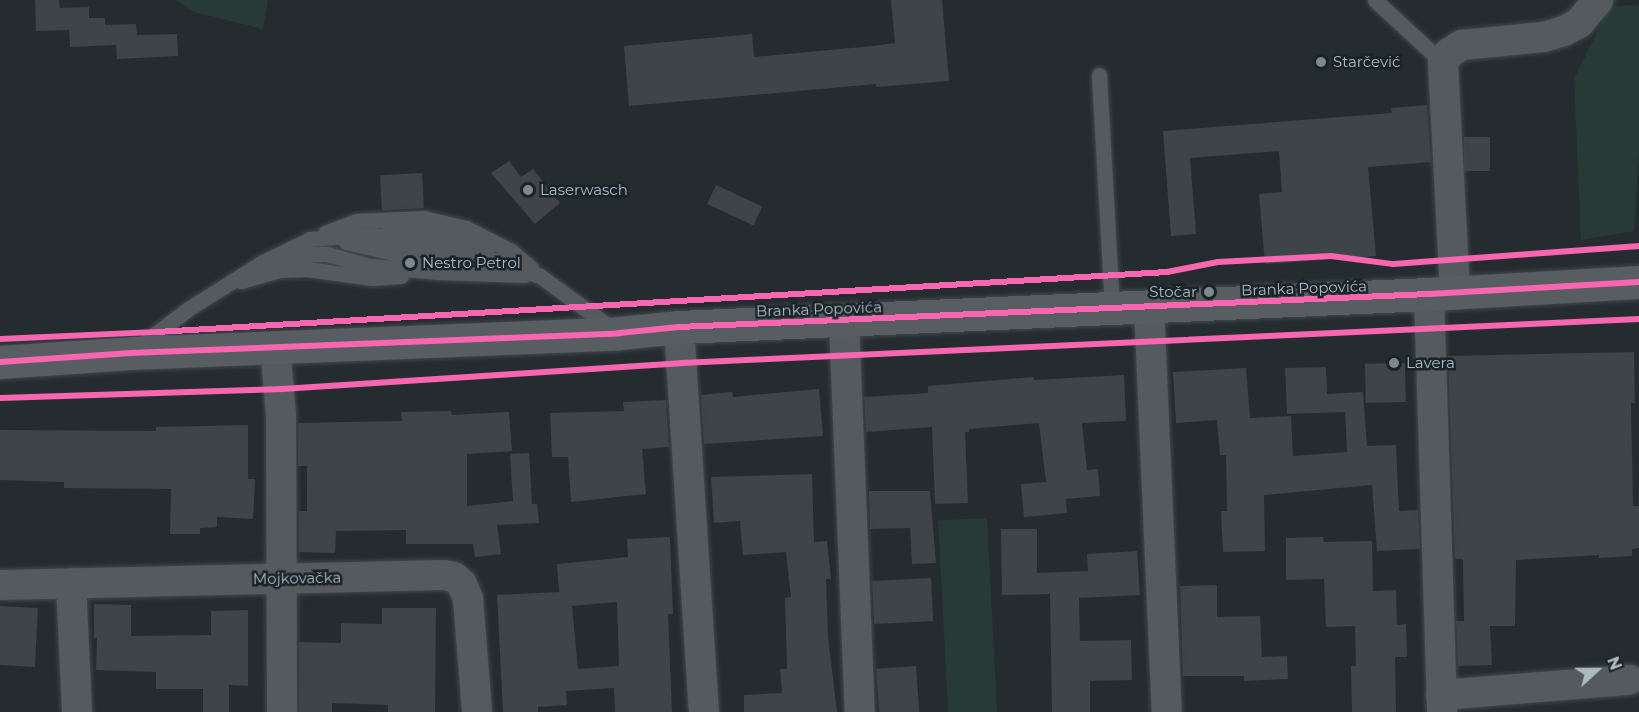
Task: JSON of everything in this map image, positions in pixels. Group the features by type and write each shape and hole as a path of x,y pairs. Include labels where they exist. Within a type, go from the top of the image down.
{"main road":[{"name":"Branka Popovića","path":"0,362 131,352 619,333 679,327 1639,282"}],"street":[{"path":"1599,0 1579,23 1564,31 1544,38 1462,45 1449,53 1443,63 1442,703 1629,680"},
{"path":"1149,306 1167,712"},
{"path":"844,320 860,712"},
{"path":"679,327 704,712"},
{"path":"275,346 281,397 282,712"},
{"name":"Mojkovačka","path":"0,585 444,575 454,577 462,584 468,599 477,712"},
{"path":"71,583 77,712"}],"lane":[{"path":"1375,0 1443,63"},
{"path":"1099,75 1112,308"},
{"path":"131,352 224,286 263,262 310,239 356,221 424,218 466,228 511,251 540,276 619,333"},
{"path":"310,239 376,235 499,261 540,276"},
{"path":"224,286 283,260 310,254 327,254 370,266 439,272 540,276"}],"green space":[{"path":"175,0 268,0 263,29 194,12"},
{"path":"1639,5 1639,151 1634,231 1581,240 1574,79 1610,6"},
{"path":"987,518 997,712 948,712 938,521"}],"building":[{"path":"35,0 59,0 60,8 89,7 89,18 105,18 105,25 136,24 137,35 177,34 178,56 117,59 116,45 70,47 69,30 36,31"},
{"path":"891,0 942,0 949,81 876,87 876,84 629,106 624,46 752,34 754,57 895,43"},
{"path":"1427,105 1431,162 1368,167 1376,256 1265,264 1259,194 1282,192 1279,151 1190,158 1196,234 1171,236 1163,131 1392,113 1391,108"},
{"path":"1464,137 1490,137 1490,171 1464,171"},
{"name":"Laserwasch","path":"509,161 521,177 533,169 560,203 535,224 491,173"},
{"path":"422,173 424,208 382,210 380,175"},
{"path":"716,185 762,207 753,226 707,204"},
{"path":"1634,352 1635,403 1631,403 1633,506 1639,506 1639,548 1632,549 1632,556 1599,558 1599,555 1516,560 1515,626 1490,626 1492,665 1458,666 1456,621 1464,621 1463,559 1455,559 1448,356"},
{"path":"1405,363 1406,402 1366,403 1365,364"},
{"path":"1326,367 1327,394 1363,392 1367,446 1396,445 1399,511 1418,510 1420,549 1377,551 1372,485 1264,495 1265,551 1223,552 1221,511 1227,511 1226,455 1220,455 1217,420 1176,423 1173,372 1246,368 1250,418 1291,416 1293,456 1347,452 1345,412 1287,414 1285,368"},
{"path":"1124,375 1126,421 1082,423 1087,470 1098,469 1100,496 1066,499 1067,513 1024,517 1021,484 1046,482 1039,423 969,429 969,432 965,432 968,503 935,504 932,427 866,432 864,397 928,393 928,386 1034,377 1034,380"},
{"path":"819,389 823,436 704,444 701,395 732,392 733,397"},
{"path":"666,400 669,447 642,449 646,494 571,502 568,457 552,457 550,413 624,411 623,402"},
{"path":"451,411 452,415 509,412 512,451 467,454 467,506 513,501 510,454 529,453 532,504 537,504 539,523 497,525 501,554 475,557 473,544 406,544 406,530 336,531 335,553 299,552 299,511 307,511 307,466 298,466 298,423 402,421 401,412"},
{"path":"248,425 248,479 255,479 253,519 217,517 217,527 200,528 200,534 170,534 171,489 64,488 64,482 0,480 0,430 156,431 156,427"},
{"path":"812,474 814,542 827,541 831,579 826,579 828,637 837,712 744,712 744,695 782,693 780,669 787,669 785,598 791,597 786,552 743,555 740,521 714,523 711,477"},
{"path":"869,491 930,491 936,563 912,564 910,528 870,529"},
{"path":"1001,529 1037,529 1037,573 1088,571 1087,554 1137,551 1140,595 1079,598 1080,641 1131,640 1132,680 1090,681 1090,712 1052,712 1050,594 1002,595"},
{"path":"670,537 673,614 668,614 672,712 615,712 614,688 566,691 567,705 538,707 538,712 503,712 497,595 559,592 557,564 628,557 627,539","holes":["617,602 619,666 578,669 572,606"]},
{"path":"1323,537 1324,542 1372,541 1373,591 1396,590 1397,625 1406,624 1407,657 1395,657 1396,712 1352,712 1351,666 1356,666 1355,626 1326,627 1324,579 1286,580 1286,538"},
{"path":"931,578 933,621 874,624 872,581"},
{"path":"1217,585 1217,617 1260,616 1262,657 1287,656 1288,679 1244,681 1244,676 1183,676 1180,586"},
{"path":"94,604 131,605 131,636 211,635 211,611 248,610 248,686 229,685 229,712 203,712 203,689 156,689 156,672 96,670 97,638 94,638"},
{"path":"0,606 38,608 35,667 0,665"},
{"path":"382,608 436,608 435,712 388,712 388,705 332,703 332,712 299,712 299,642 341,643 341,623 382,624"},
{"path":"916,666 919,712 879,712 876,669"}],"cycle path":[{"path":"0,339 157,332 1167,272 1218,262 1331,256 1393,264 1639,246"},
{"path":"0,362 131,353 619,333 679,327 1429,294 1639,282"},
{"path":"0,398 281,389 681,363 1639,319"}],"place":[{"name":"Starčević","path":"1321,62"},
{"name":"Laserwasch","path":"528,190"},
{"name":"Nestro Petrol","path":"410,263"},
{"name":"Stočar","path":"1209,292"},
{"name":"Lavera","path":"1394,363"}]}
